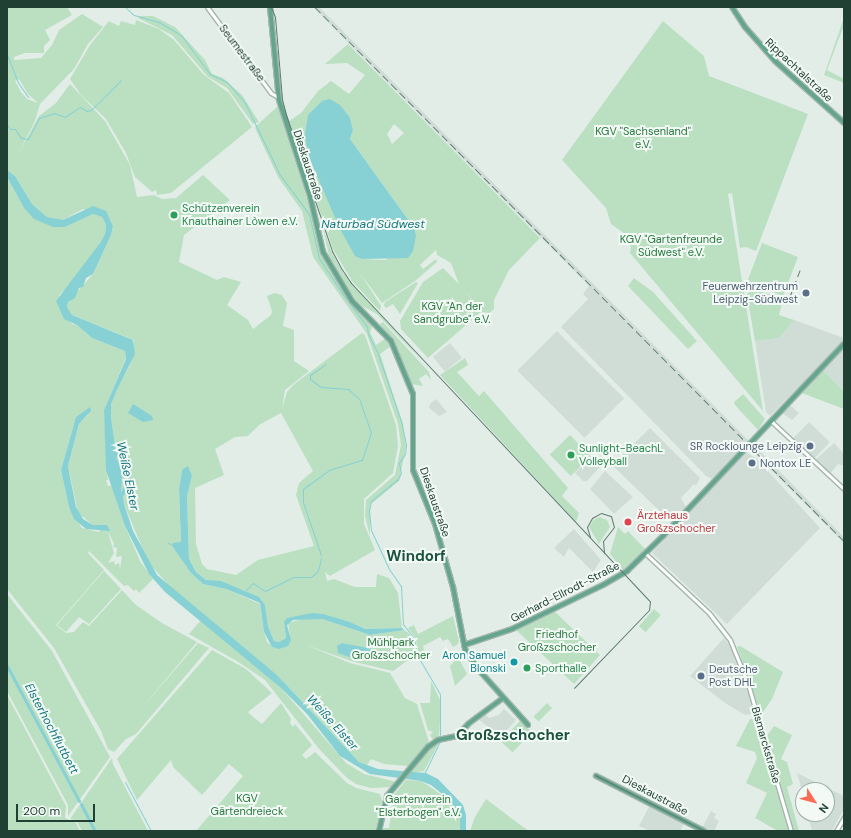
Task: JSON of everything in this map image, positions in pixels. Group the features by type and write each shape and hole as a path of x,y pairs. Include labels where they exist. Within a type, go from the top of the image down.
{"main road":[{"name":"Dieskaustraße","path":"270,7 278,96 326,259 356,306 388,337 413,394 413,470 435,524 453,587 464,645 478,669 528,725"},
{"name":"Rippachtalstraße","path":"732,7 745,27 775,61 844,123"},
{"name":"Gerhard-Ellrodt-Straße","path":"464,645 506,631 596,589 625,572 646,554 844,344"},
{"path":"379,831 384,801 409,770 436,742 457,736 468,724 503,698"},
{"name":"Dieskaustraße","path":"596,776 704,831"}],"street":[{"name":"Seumestraße","path":"207,7 271,93 278,96"},
{"path":"771,421 844,489"},
{"name":"Bismarckstraße","path":"646,554 709,613 730,640 748,684 791,831"},
{"path":"836,831 844,817"}],"shaded area":[{"path":"313,7 319,7 749,441 712,479 706,476 561,327 588,299 583,294 589,286"},
{"path":"794,320 844,338 844,341 770,416 766,412 755,341 779,338"},
{"path":"557,331 624,398 585,438 517,371"},
{"path":"450,343 462,358 445,372 433,357"},
{"path":"844,348 844,392 823,370"},
{"path":"436,399 447,412 439,416 429,408 430,404"},
{"path":"790,405 799,413 792,420 782,413"},
{"path":"809,422 830,442 814,459 793,439"},
{"path":"650,428 700,478 696,486 694,484 681,498 686,507 671,522 612,465"},
{"path":"834,443 844,454 844,466 838,464 830,474 815,460"},
{"path":"753,444 844,537 844,543 749,448"},
{"path":"746,452 757,459 820,528 727,624 652,553"},
{"path":"591,457 600,467 587,481 583,481 575,473"},
{"path":"605,471 633,497 614,514 590,489"},
{"path":"574,529 601,560 593,572 569,548 564,557 554,548"},
{"path":"724,638 734,651 747,685 754,711 751,714 745,715 725,703 690,676"},
{"path":"504,709 516,720 498,740 488,733 491,729 478,719 485,714 489,718 499,715"},
{"path":"797,773 815,782 800,782"},
{"path":"835,792 844,796 844,809 832,831 812,831 810,822 835,822"},
{"path":"650,805 684,823 680,831 650,831 639,826"},
{"path":"711,811 716,814 714,818 719,821 714,831 707,831 702,828"}],"green space":[{"name":"Mühlpark Großzschocher","path":"7,7 67,7 72,15 45,30 50,40 44,46 44,53 25,53 14,57 14,60 41,58 52,45 59,30 82,14 103,27 88,44 74,69 40,104 35,121 17,156 39,116 56,103 70,84 105,121 130,165 137,197 154,195 162,199 176,198 203,175 230,200 184,235 179,262 217,280 224,277 241,282 227,305 248,320 253,329 271,315 272,311 267,296 275,293 282,295 287,303 283,326 294,330 294,361 309,371 285,390 282,408 287,392 293,385 362,333 365,335 396,425 398,446 393,473 364,499 364,524 375,550 330,576 325,572 327,581 334,579 355,587 376,587 377,574 389,578 398,593 402,628 367,629 350,622 312,613 284,622 286,638 279,642 274,641 268,626 265,605 246,591 206,580 196,572 189,559 187,496 192,476 182,470 179,489 181,543 172,546 191,573 203,584 226,589 260,604 267,642 274,648 288,646 290,636 288,623 303,619 322,619 370,635 404,630 410,634 415,655 393,671 351,661 306,645 350,663 390,673 405,698 417,704 429,742 408,766 384,764 371,759 367,765 359,762 277,675 172,589 148,562 124,504 123,497 131,484 131,476 123,460 117,460 111,417 111,405 131,363 134,340 72,315 67,307 68,302 93,274 111,235 113,226 110,219 83,209 63,220 56,221 47,217 32,204 15,176 7,170","holes":["19,79 28,94 38,103 27,99 21,92 15,81","281,413 313,471 299,483 296,495 314,546 258,560 236,575 207,569 202,564 196,544 195,488 224,475 215,449 235,437 248,436 259,425","342,643 372,650 352,658"]},
{"path":"140,16 153,16 175,27 205,60 212,74 223,78 242,95 259,122 253,124 227,88 208,77 172,35 138,18"},
{"path":"844,18 844,25 827,70 844,79 844,83 824,75"},
{"path":"136,20 159,29 174,40 204,75 229,93 252,127 171,193 157,195 156,190 152,192 135,177 126,153 106,119 81,95 70,79 90,45 109,21 119,26 121,21 135,25"},
{"path":"663,21 704,56 709,76 808,114 756,251 746,247 740,248 732,193 728,194 763,411 630,253 631,246 625,241 628,236 611,224 606,208 562,160"},
{"name":"KGV \"An der Sandgrube\" e.V.","path":"348,44 540,238 509,270 494,300 494,309 489,313 482,312 462,288 481,312 428,358 401,329 400,321 423,282 443,268 459,284 451,263 437,255 436,250 420,265 423,269 436,259 437,262 415,281 382,303 360,273 381,306 380,311 352,281 333,249 289,121 301,113 318,91 331,81 349,94 365,75 347,63 325,64","holes":["350,118 353,130 350,139 414,228 386,260 362,259 340,229 335,214","394,124 404,133 392,144 387,134"]},
{"path":"278,106 316,227 322,253 346,296 372,327 370,332 376,345 386,338 391,346 380,354 403,424 406,447 399,481 370,505 370,536 365,516 366,500 395,475 401,445 398,424 367,334 313,257 302,211 278,177 256,130 255,127"},
{"path":"7,177 24,208 65,227 93,214 102,217 106,225 105,234 100,243 69,286 59,295 72,324 77,325 92,338 125,351 126,358 104,410 108,480 106,480 108,486 113,485 125,526 140,561 153,579 139,593 136,589 134,591 128,585 124,586 89,551 88,553 104,570 56,625 66,633 74,632 83,622 89,626 122,590 136,605 162,623 197,642 141,709 198,643 209,648 136,734 126,739 114,752 108,749 101,731 54,648 7,589","holes":["89,414 79,424 68,466 78,513 93,525 103,525 99,532 82,528 69,507 61,470 76,417","108,532 114,543 113,547 117,548 116,557 122,556 120,569 119,563 115,565 114,561 108,563 114,553"]},
{"path":"322,224 331,251 343,273 424,363 377,314 362,306 352,295 329,255"},
{"path":"762,243 798,257 783,296 759,287 748,287 747,282"},
{"path":"634,278 653,292 697,341 688,349 628,286"},
{"path":"416,282 418,283 400,314 393,304 386,308 384,306 385,302"},
{"path":"760,291 783,299 779,315 794,320 779,338 755,341 747,295 749,292"},
{"path":"383,322 429,372 431,380 426,374 419,379 423,386 411,384 390,336 380,324"},
{"path":"465,358 468,365 457,372 479,396 484,391 568,488 562,496 579,513 576,522 440,375"},
{"path":"823,370 844,392 844,409 802,393"},
{"path":"743,394 765,419 758,430 735,405 734,402"},
{"name":"Sunlight-BeachL Volleyball","path":"570,435 591,457 571,476 550,454"},
{"path":"121,464 128,479 122,492 120,486 122,477"},
{"path":"600,517 607,520 610,527 599,544 589,527 593,520"},
{"path":"618,527 625,534 628,531 645,549 623,570 610,554"},
{"path":"104,571 121,589 89,624 79,617 66,632 57,625"},
{"name":"Elsterhochflutbett","path":"7,594 52,651 110,757 68,816 68,805 7,691"},
{"path":"654,609 661,615 646,632 639,626"},
{"name":"Friedhof Großzschocher","path":"554,611 600,655 574,684 516,630"},
{"path":"453,616 459,641 457,645 453,647 448,639 443,641 440,637 423,646 424,650 418,653 416,639 408,628 414,625 418,634"},
{"path":"201,620 281,688 346,763 364,774 397,782 392,787 371,788 356,784 347,778 320,750 265,680 240,663 189,634"},
{"path":"740,646 783,672 772,699 763,712 760,713 737,647"},
{"name":"KGV Gärtendreieck","path":"212,650 246,669 272,693 248,712 252,716 262,724 281,703 291,719 290,723 293,727 295,724 312,745 302,755 306,759 315,752 347,783 356,788 380,794 382,801 376,831 196,831 243,776 229,764 202,795 173,767 171,760 137,800 117,759"},
{"path":"458,657 467,674 455,686 450,666"},
{"path":"431,681 441,702 439,738 433,740 430,735 433,732 428,730 420,703 430,703"},
{"path":"7,695 66,806 65,818 76,823 80,831 7,831"},
{"path":"547,703 552,708 539,721 534,716"},
{"path":"750,719 755,719 789,831 778,831 755,818 767,793 746,783 757,758 755,752 736,746"},
{"path":"520,721 532,732 513,752 501,741"},
{"path":"774,726 792,735 781,759 787,762 793,784 787,787 795,816 795,822 797,822 799,831 793,831 766,737"},
{"path":"439,743 424,771 410,773 431,748"},
{"name":"Elsterhochflutbett","path":"112,758 113,764 148,831 82,831 76,820 70,819"},
{"name":"Gartenverein \"Elsterbogen\" e.V.","path":"406,780 421,781 451,801 460,817 460,831 382,831 382,828 389,828 393,802 390,800"},
{"path":"486,799 529,831 470,831 475,817"}],"water":[{"name":"Naturbad Südwest","path":"330,99 340,105 350,118 353,130 350,139 414,228 416,236 413,251 408,258 362,259 355,256 340,229 308,155 305,134 308,115 322,101"},
{"name":"Weiße Elster","path":"7,170 15,176 32,204 47,217 63,220 93,206 106,211 113,226 111,235 93,274 86,278 83,287 79,288 75,298 68,302 67,307 72,315 133,340 135,354 111,405 111,417 117,460 125,461 131,476 131,484 123,497 124,504 133,531 157,575 277,675 359,762 378,769 426,773 438,779 463,805 466,815 466,831 460,831 460,817 451,801 431,785 421,781 370,774 340,756 307,714 281,688 165,592 149,574 125,526 106,470 104,410 126,359 125,351 92,338 77,325 64,319 56,301 100,243 105,234 106,225 102,217 93,214 65,227 53,227 34,219 24,208 7,177","holes":["120,464 128,479 121,492 122,477"]},
{"path":"133,404 152,416 153,420 143,422 128,413"},
{"path":"90,407 91,411 79,424 68,466 76,507 83,519 93,525 107,525 110,531 86,529 74,519 69,507 61,470 76,417"},
{"path":"188,466 192,476 187,496 189,559 196,572 206,580 221,581 259,597 265,605 268,626 274,641 279,642 286,638 284,622 287,618 312,613 323,614 350,622 366,629 402,628 404,630 370,635 322,619 293,620 287,625 291,640 288,646 279,649 272,647 264,632 260,603 226,589 203,584 191,573 172,546 173,543 181,542 179,489 182,470"},
{"path":"342,643 372,650 374,655 371,660 352,658 338,653 337,646"}],"waterway":[{"path":"125,7 134,15 159,22 181,35 210,74 227,82 245,103 280,175 309,214 319,258 344,296 367,326 368,334 378,354 401,421 406,445 405,454 399,463 401,473 398,479 371,501 369,511 371,530 389,569 401,586 403,624 414,638 417,655 440,694 440,738"},
{"path":"7,55 19,84 28,97"},
{"path":"7,125 10,129 15,129 21,138 28,139 39,118 54,113 65,117 80,107 87,111 91,110 121,80"},
{"path":"321,555 303,502 303,489 329,470 362,460 371,433 359,399 348,389 321,387 310,379 310,375 326,364"},
{"name":"Weiße Elster","path":"111,454 120,453"},
{"path":"168,543 173,545"},
{"path":"245,591 253,583 265,591 294,577 311,577 318,571 321,558"},
{"name":"Elsterhochflutbett","path":"7,666 79,801"},
{"path":"425,772 440,741"},
{"path":"125,782 151,831"},
{"name":"Elsterhochflutbett","path":"81,804 95,831"}],"tram line":[{"path":"271,7 275,17 282,99 286,115 332,251 341,268 351,283 650,601 649,610 574,688"},
{"path":"590,537 587,527 592,518 601,513 611,516 614,527 603,541 604,553"},
{"path":"595,775 705,831"}],"railway":[{"path":"315,7 844,541"},
{"path":"789,299 800,270"}],"place":[{"name":"Schützenverein Knauthainer Lòwen e.V.","path":"174,215"},
{"name":"Feuerwehrzentrum Leipzig-Südwest","path":"806,293"},
{"name":"SR Rocklounge Leipzig","path":"810,446"},
{"name":"Sunlight-BeachL Volleyball","path":"571,455"},
{"name":"Nontox LE","path":"752,463"},
{"name":"Ärztehaus Großzschocher","path":"628,522"},
{"name":"Aron Samuel Blonski","path":"514,662"},
{"name":"Sporthalle","path":"527,668"},
{"name":"Deutsche Post DHL","path":"701,676"}],"district":[{"name":"Windorf","path":"416,557"},
{"name":"Großzschocher","path":"513,736"}],"park label":[{"name":"KGV \"Sachsenland\" e.V.","path":"643,138"},
{"name":"KGV \"Gartenfreunde Südwest\" e.V.","path":"671,246"}]}
